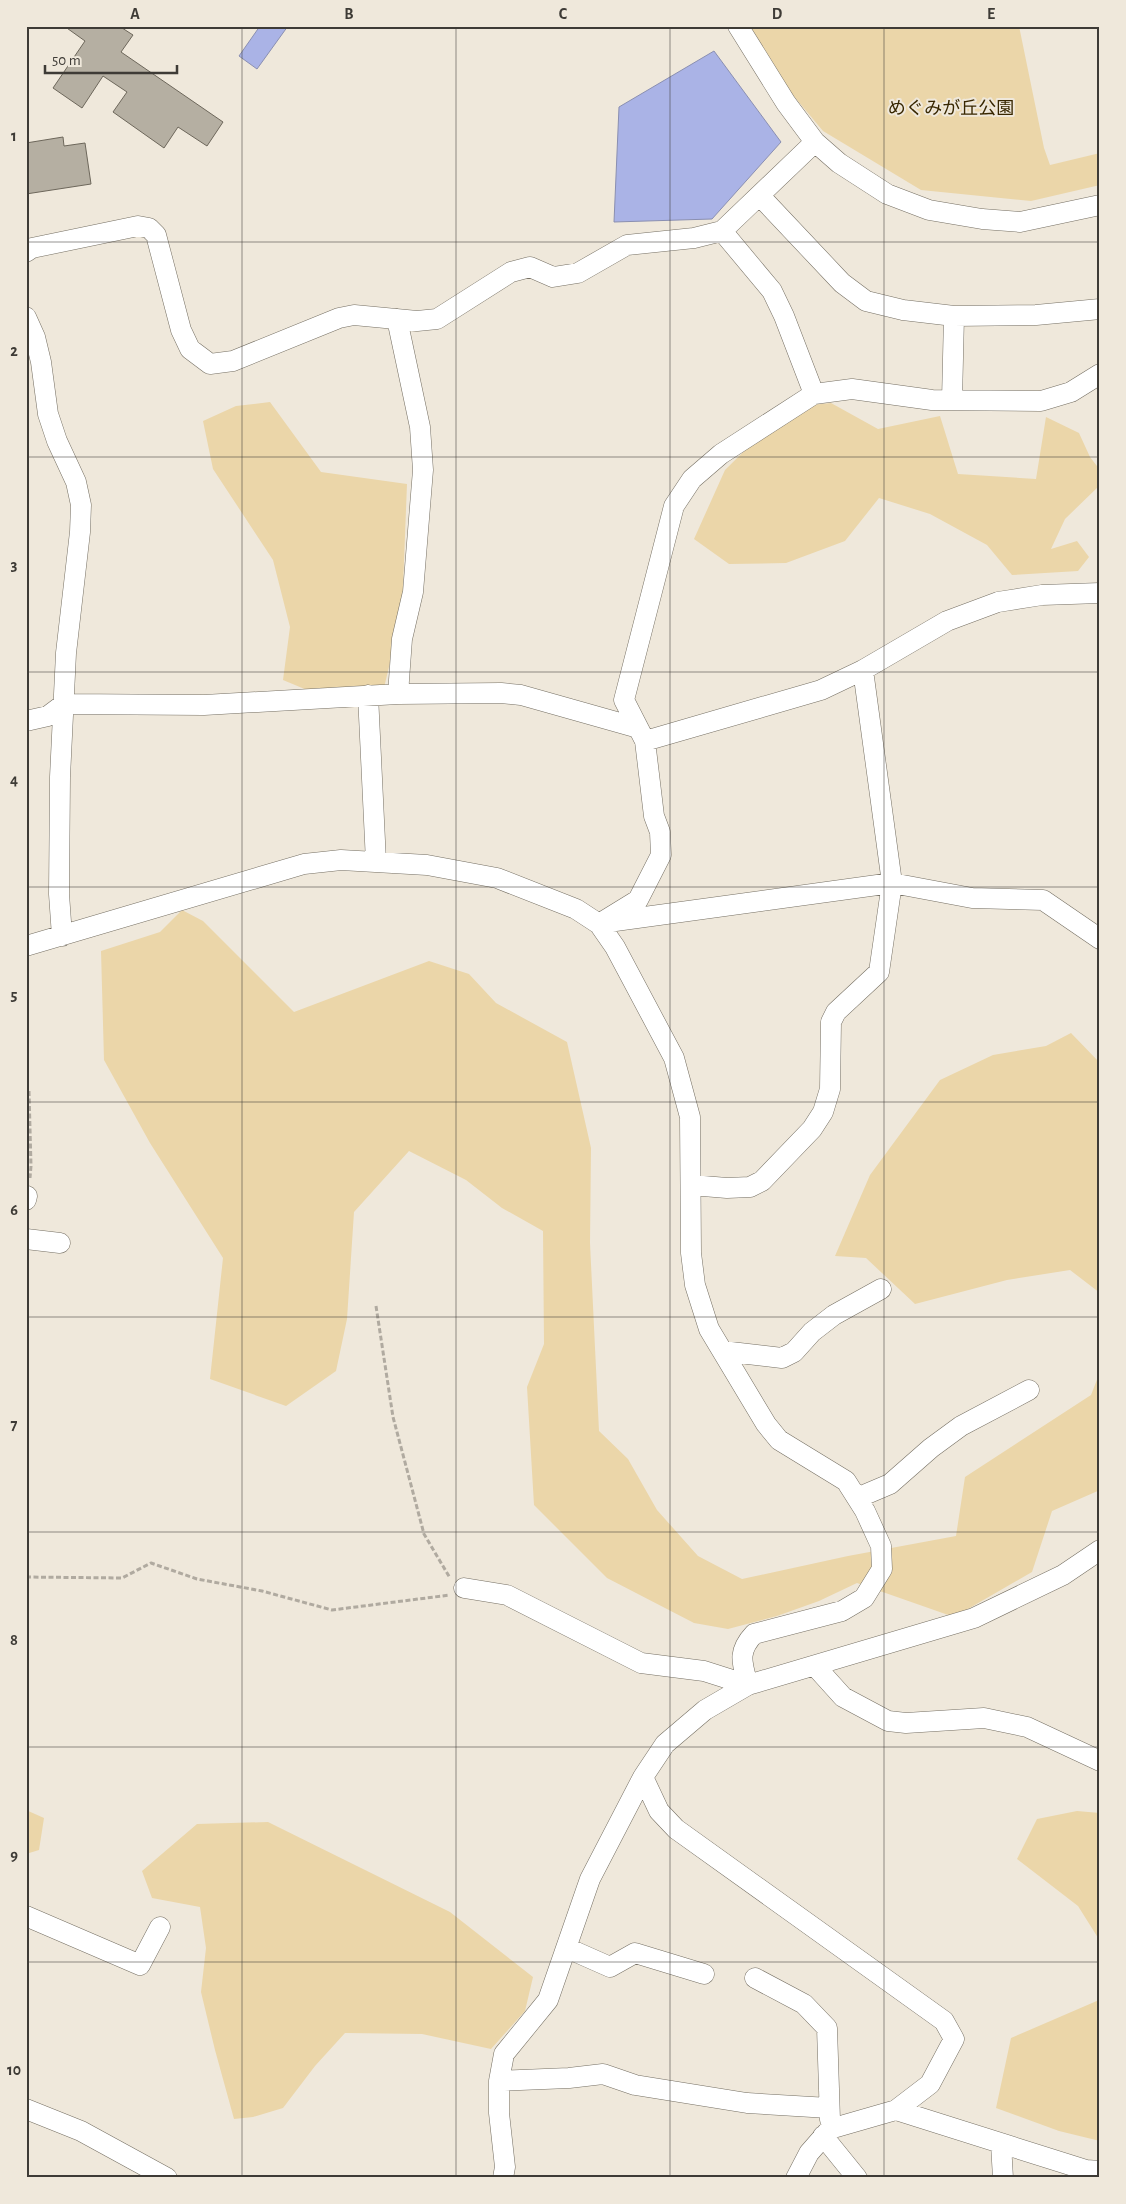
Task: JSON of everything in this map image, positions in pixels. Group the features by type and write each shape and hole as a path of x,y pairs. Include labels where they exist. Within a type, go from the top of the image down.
{"street":[{"path":"738,26 786,103 815,142 839,162 887,194 929,210 982,219 1020,222 1100,205"},
{"path":"26,252 32,248 138,226 149,228 156,235 181,330 190,349 210,364 233,361 339,318 354,315 417,321 437,319 510,272 530,267 553,277 578,273 628,245 694,238 722,231 815,142"},
{"path":"760,196 842,283 866,301 903,310 954,316 1036,316 1100,309"},
{"path":"722,231 772,291 784,316 814,394"},
{"path":"952,400 954,316"},
{"path":"26,317 35,337 41,362 48,414 57,441 76,482 81,505 80,532 66,653 60,777 59,894 62,936"},
{"path":"397,319 420,427 423,470 413,592 402,639 398,694"},
{"path":"599,924 638,900 661,855 660,832 654,816 641,735 624,700 674,506 692,479 721,454 814,394 852,389 932,400 1041,401 1071,392 1100,374"},
{"path":"26,721 48,716 64,704 204,705 436,692 521,695 641,735 821,690 863,670 948,621 998,602 1042,595 1100,593"},
{"path":"691,1185 727,1188 750,1187 762,1181 812,1129 823,1112 830,1089 831,1022 836,1012 880,972 892,883 863,670"},
{"path":"368,695 376,862"},
{"path":"26,946 304,864 341,860 427,865 497,878 576,909 599,924 615,947 674,1058 690,1117 691,1253 696,1284 709,1329 766,1424 778,1440 846,1481 857,1498 881,1546 882,1569 864,1598 842,1611 754,1634 745,1644 742,1661 748,1685"},
{"path":"599,924 892,883 972,898 1043,900 1100,940"},
{"path":"26,1239 60,1243"},
{"path":"722,1351 782,1358 794,1352 812,1332 834,1315 881,1289"},
{"path":"857,1498 890,1484 931,1448 961,1426 1029,1390"},
{"path":"504,2178 500,2081 504,2054 548,2000 590,1879 643,1776 665,1744 705,1710 748,1685 974,1618 1063,1575 1100,1550"},
{"path":"464,1588 507,1596 641,1663 704,1671 748,1685"},
{"path":"815,1666 843,1697 888,1722 906,1723 984,1718 1028,1727 1100,1760"},
{"path":"643,1776 659,1811 676,1830 944,2021 954,2039 930,2084 896,2110 826,2132"},
{"path":"26,1916 140,1965 160,1927"},
{"path":"567,1948 610,1967 635,1953 704,1974"},
{"path":"755,1978 804,2004 827,2028 829,2108 826,2132 809,2153 796,2178"},
{"path":"500,2081 569,2078 603,2074 636,2085 747,2103 829,2108"},
{"path":"26,2109 81,2131 167,2178"},
{"path":"896,2110 1086,2170 1100,2171"},
{"path":"826,2132 857,2178"},
{"path":"1001,2144 1003,2178"}],"path":[{"path":"27,1198 31,1166 29,1091"},
{"path":"376,1306 393,1417 424,1534 447,1577 464,1588"},
{"path":"26,1577 122,1578 151,1563 197,1579 262,1591 332,1610 450,1595 464,1588"}],"green space":[{"name":"めぐみが丘公園","path":"750,26 1019,26 1044,148 1050,165 1100,153 1100,185 1031,201 921,190 823,131 792,94"},
{"path":"270,402 321,472 407,484 402,612 383,692 319,695 283,680 290,627 273,560 213,469 203,421 236,406"},
{"path":"831,403 878,429 940,416 958,474 1036,479 1046,417 1079,433 1090,457 1100,470 1100,485 1065,519 1051,549 1077,541 1089,557 1078,571 1012,575 987,545 930,514 879,498 845,541 786,563 729,564 694,539 725,470 789,407"},
{"path":"182,910 203,921 294,1012 429,961 469,974 496,1003 567,1042 591,1148 590,1243 599,1431 628,1459 657,1510 698,1556 742,1579 848,1556 956,1536 965,1477 1091,1395 1100,1372 1100,1490 1052,1511 1032,1572 954,1617 857,1583 819,1601 777,1616 728,1629 694,1623 607,1578 534,1505 527,1387 544,1344 543,1231 502,1208 466,1180 409,1151 354,1212 347,1319 336,1371 286,1406 210,1379 223,1258 150,1143 104,1060 101,951 160,932"},
{"path":"1071,1033 1100,1063 1100,1293 1070,1270 1007,1280 915,1304 866,1258 835,1256 870,1175 940,1080 993,1055 1046,1046"},
{"path":"26,1810 44,1818 39,1850 26,1854"},
{"path":"1077,1811 1100,1813 1100,1941 1078,1906 1017,1859 1037,1819"},
{"path":"268,1822 450,1912 533,1977 525,2011 491,2049 422,2034 345,2033 315,2066 283,2108 253,2117 234,2119 201,1992 206,1948 200,1907 152,1898 142,1871 197,1824"},
{"path":"1100,1996 1100,2141 1059,2131 996,2108 1011,2038 1099,2000"}],"water":[{"path":"260,26 288,26 257,69 239,56"},
{"path":"714,51 781,142 712,219 614,222 619,107"}],"building":[{"path":"64,26 119,26 133,35 121,52 223,122 207,146 178,127 164,148 113,112 127,92 103,76 82,108 53,88 85,41"},
{"path":"63,137 64,146 85,143 91,184 26,194 26,143"}]}
